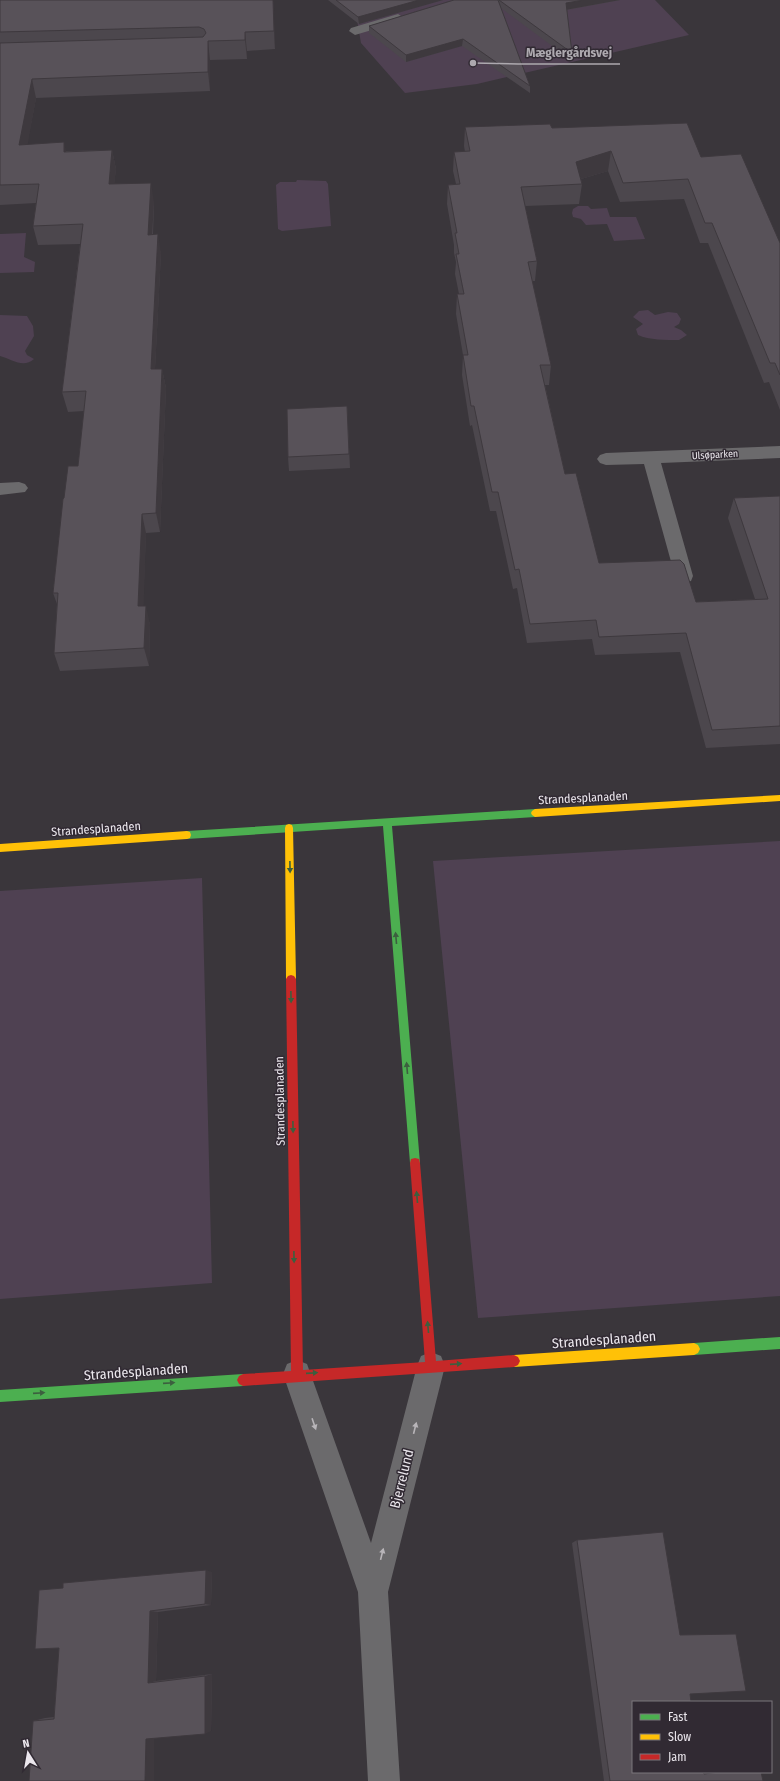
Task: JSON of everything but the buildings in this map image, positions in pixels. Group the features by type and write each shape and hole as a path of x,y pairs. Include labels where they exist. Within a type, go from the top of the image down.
{"street":[{"path":"355,31 408,15"},
{"name":"Ulsøparken","path":"606,458 651,458 780,452"},
{"path":"651,458 684,576"},
{"path":"0,489 19,488"},
{"name":"Strandesplanaden","path":"0,848 289,828 780,798"},
{"path":"387,822 431,1366"},
{"name":"Strandesplanaden","path":"289,828 297,1374"},
{"name":"Strandesplanaden","path":"0,1396 297,1374 780,1343"},
{"name":"Bjerrelund","path":"373,1592 431,1366"},
{"name":"Bjerrelund","path":"297,1374 373,1592 384,1781"}],"shaded area":[{"path":"332,0 655,0 689,35 477,84 405,93 361,43 357,20"},
{"path":"297,180 326,181 328,184 331,226 282,231 278,229 276,185 280,182 296,182"},
{"path":"578,206 588,206 591,209 607,208 610,217 636,217 645,239 614,241 607,224 586,225 581,219 573,217 573,209"},
{"path":"26,233 24,257 35,262 34,272 0,273 0,234"},
{"path":"648,310 655,315 668,312 677,313 681,319 679,324 674,327 687,335 679,340 663,340 638,335 636,329 643,324 633,317 639,311"},
{"path":"0,315 27,316 33,326 34,336 25,351 27,355 34,359 30,362 17,362 0,356"},
{"path":"780,841 780,1296 478,1318 433,861"},
{"path":"202,878 212,1283 0,1299 0,891"}],"traffic: fast":[{"path":"187,835 535,813"},
{"path":"387,822 415,1163"},
{"path":"694,1349 780,1343"},
{"path":"0,1396 243,1380"}],"traffic: slow":[{"path":"535,813 780,798"},
{"path":"289,828 291,979"},
{"path":"0,848 187,835"},
{"path":"514,1361 694,1349"}],"traffic: jam":[{"path":"291,979 297,1374"},
{"path":"415,1163 431,1366"},
{"path":"243,1380 514,1361"}],"place":[{"name":"Mæglergårdsvej","path":"473,63"}]}
